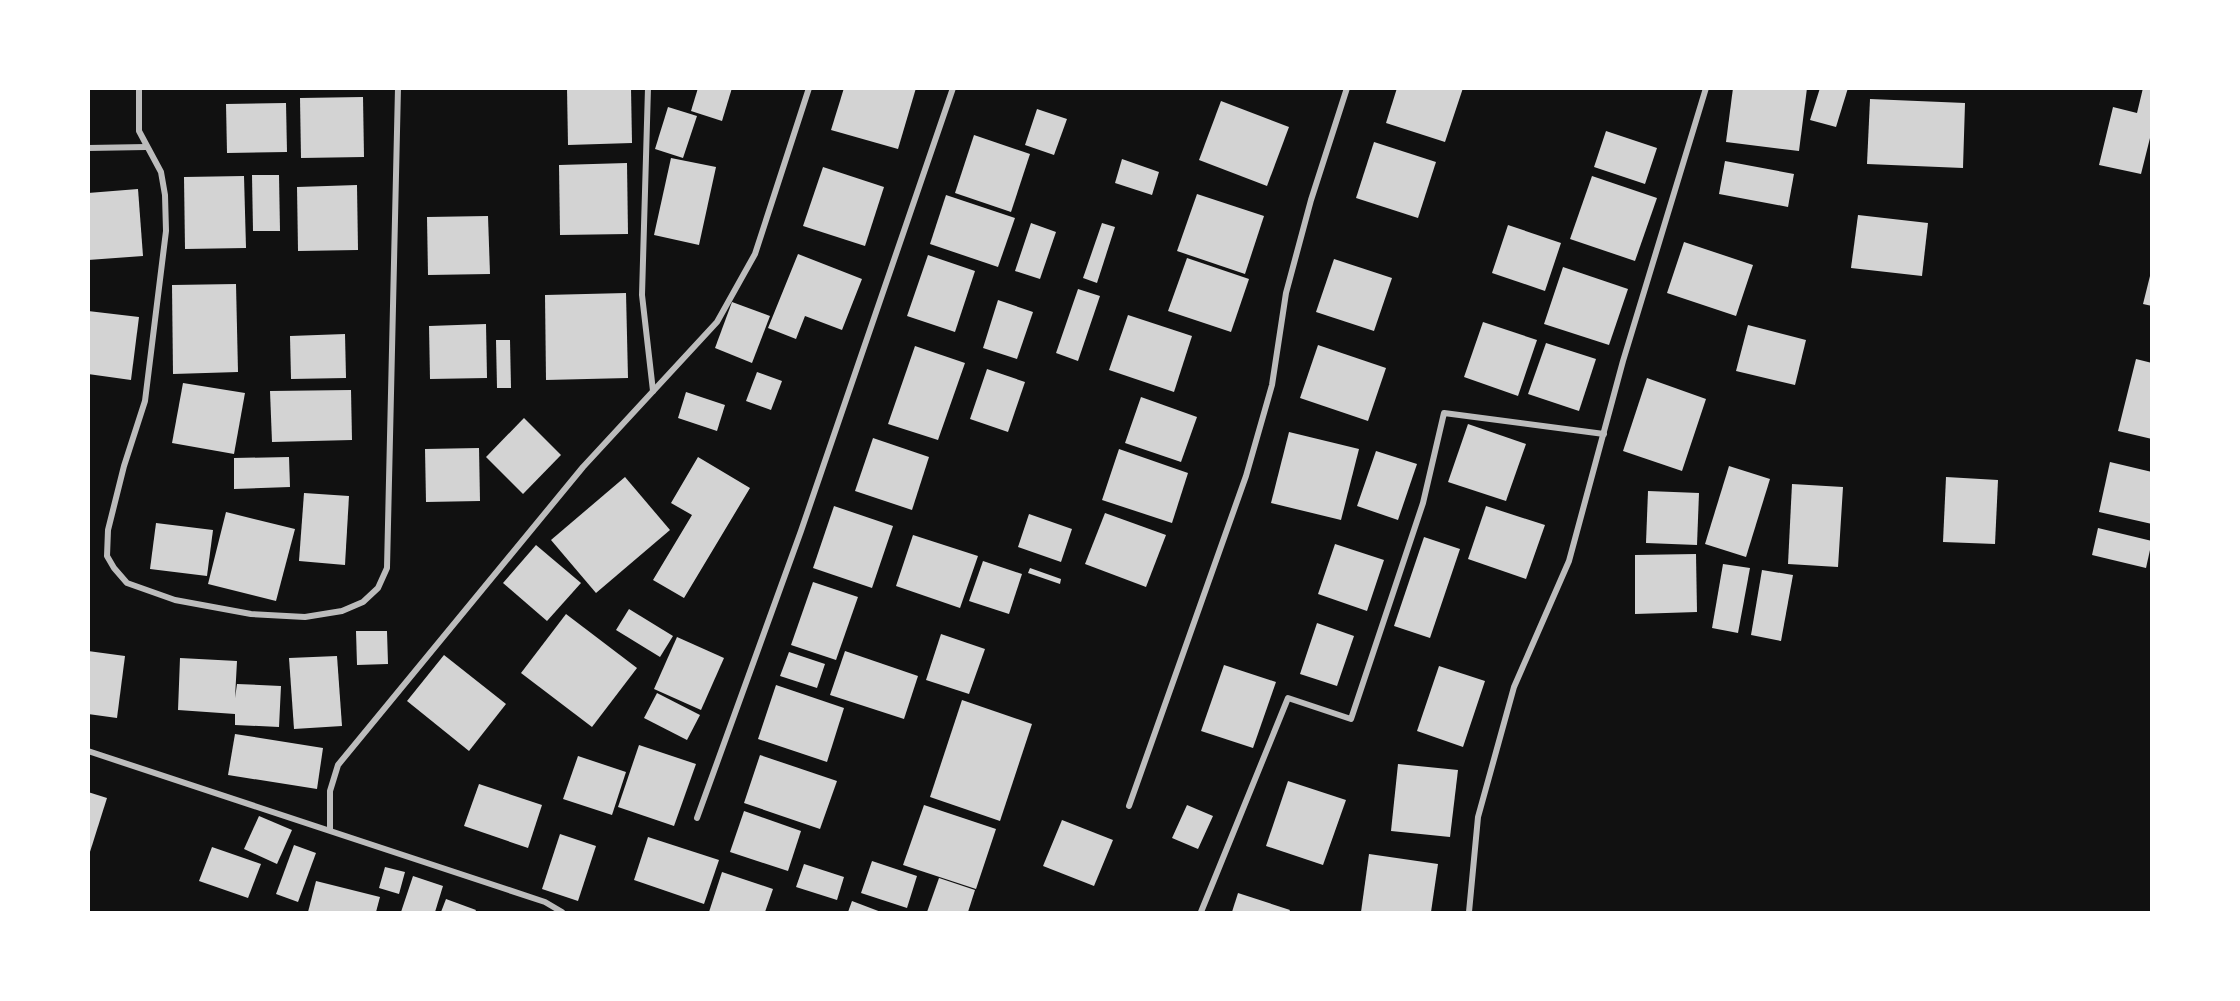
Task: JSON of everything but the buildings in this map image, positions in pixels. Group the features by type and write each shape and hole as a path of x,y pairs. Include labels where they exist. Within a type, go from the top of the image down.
{"street":[{"path":"139,88 139,131 161,172 165,195 166,231 145,401 124,466 108,530 107,556 127,583 175,600 251,614 305,617 342,611 363,603 378,588 387,568 398,88"},
{"path":"648,88 642,296 653,391"},
{"path":"330,829 330,791 338,765 583,467 717,322 755,254 809,88"},
{"path":"697,818 801,531 953,88"},
{"path":"1129,806 1246,476 1272,385 1286,293 1311,200 1347,88"},
{"path":"1469,912 1478,817 1514,687 1569,561 1623,361 1706,88"},
{"path":"88,148 146,147"},
{"path":"1201,912 1288,698 1351,719 1423,503 1444,413 1604,434"},
{"path":"88,751 330,829 545,902 562,912"}]}
